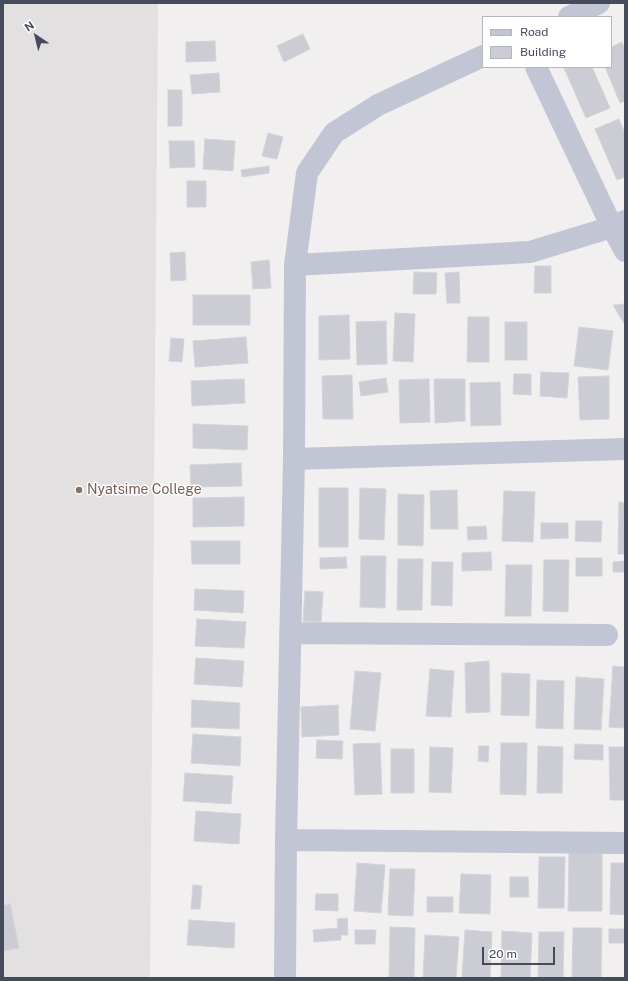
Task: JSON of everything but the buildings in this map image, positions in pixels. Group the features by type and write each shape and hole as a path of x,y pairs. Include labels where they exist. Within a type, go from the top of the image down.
{"street":[{"path":"571,16 599,3"},
{"path":"285,978 286,840 294,459 295,266 307,173 334,133 378,105 482,56"},
{"path":"537,68 619,224 625,251"},
{"path":"295,266 530,252 619,224"},
{"path":"294,459 625,449"},
{"path":"290,633 607,635"},
{"path":"286,840 625,843"}],"shaded area":[{"name":"Nyatsime College","path":"3,3 158,3 150,978 3,978"}],"place":[{"name":"Nyatsime College","path":"79,490"}]}
